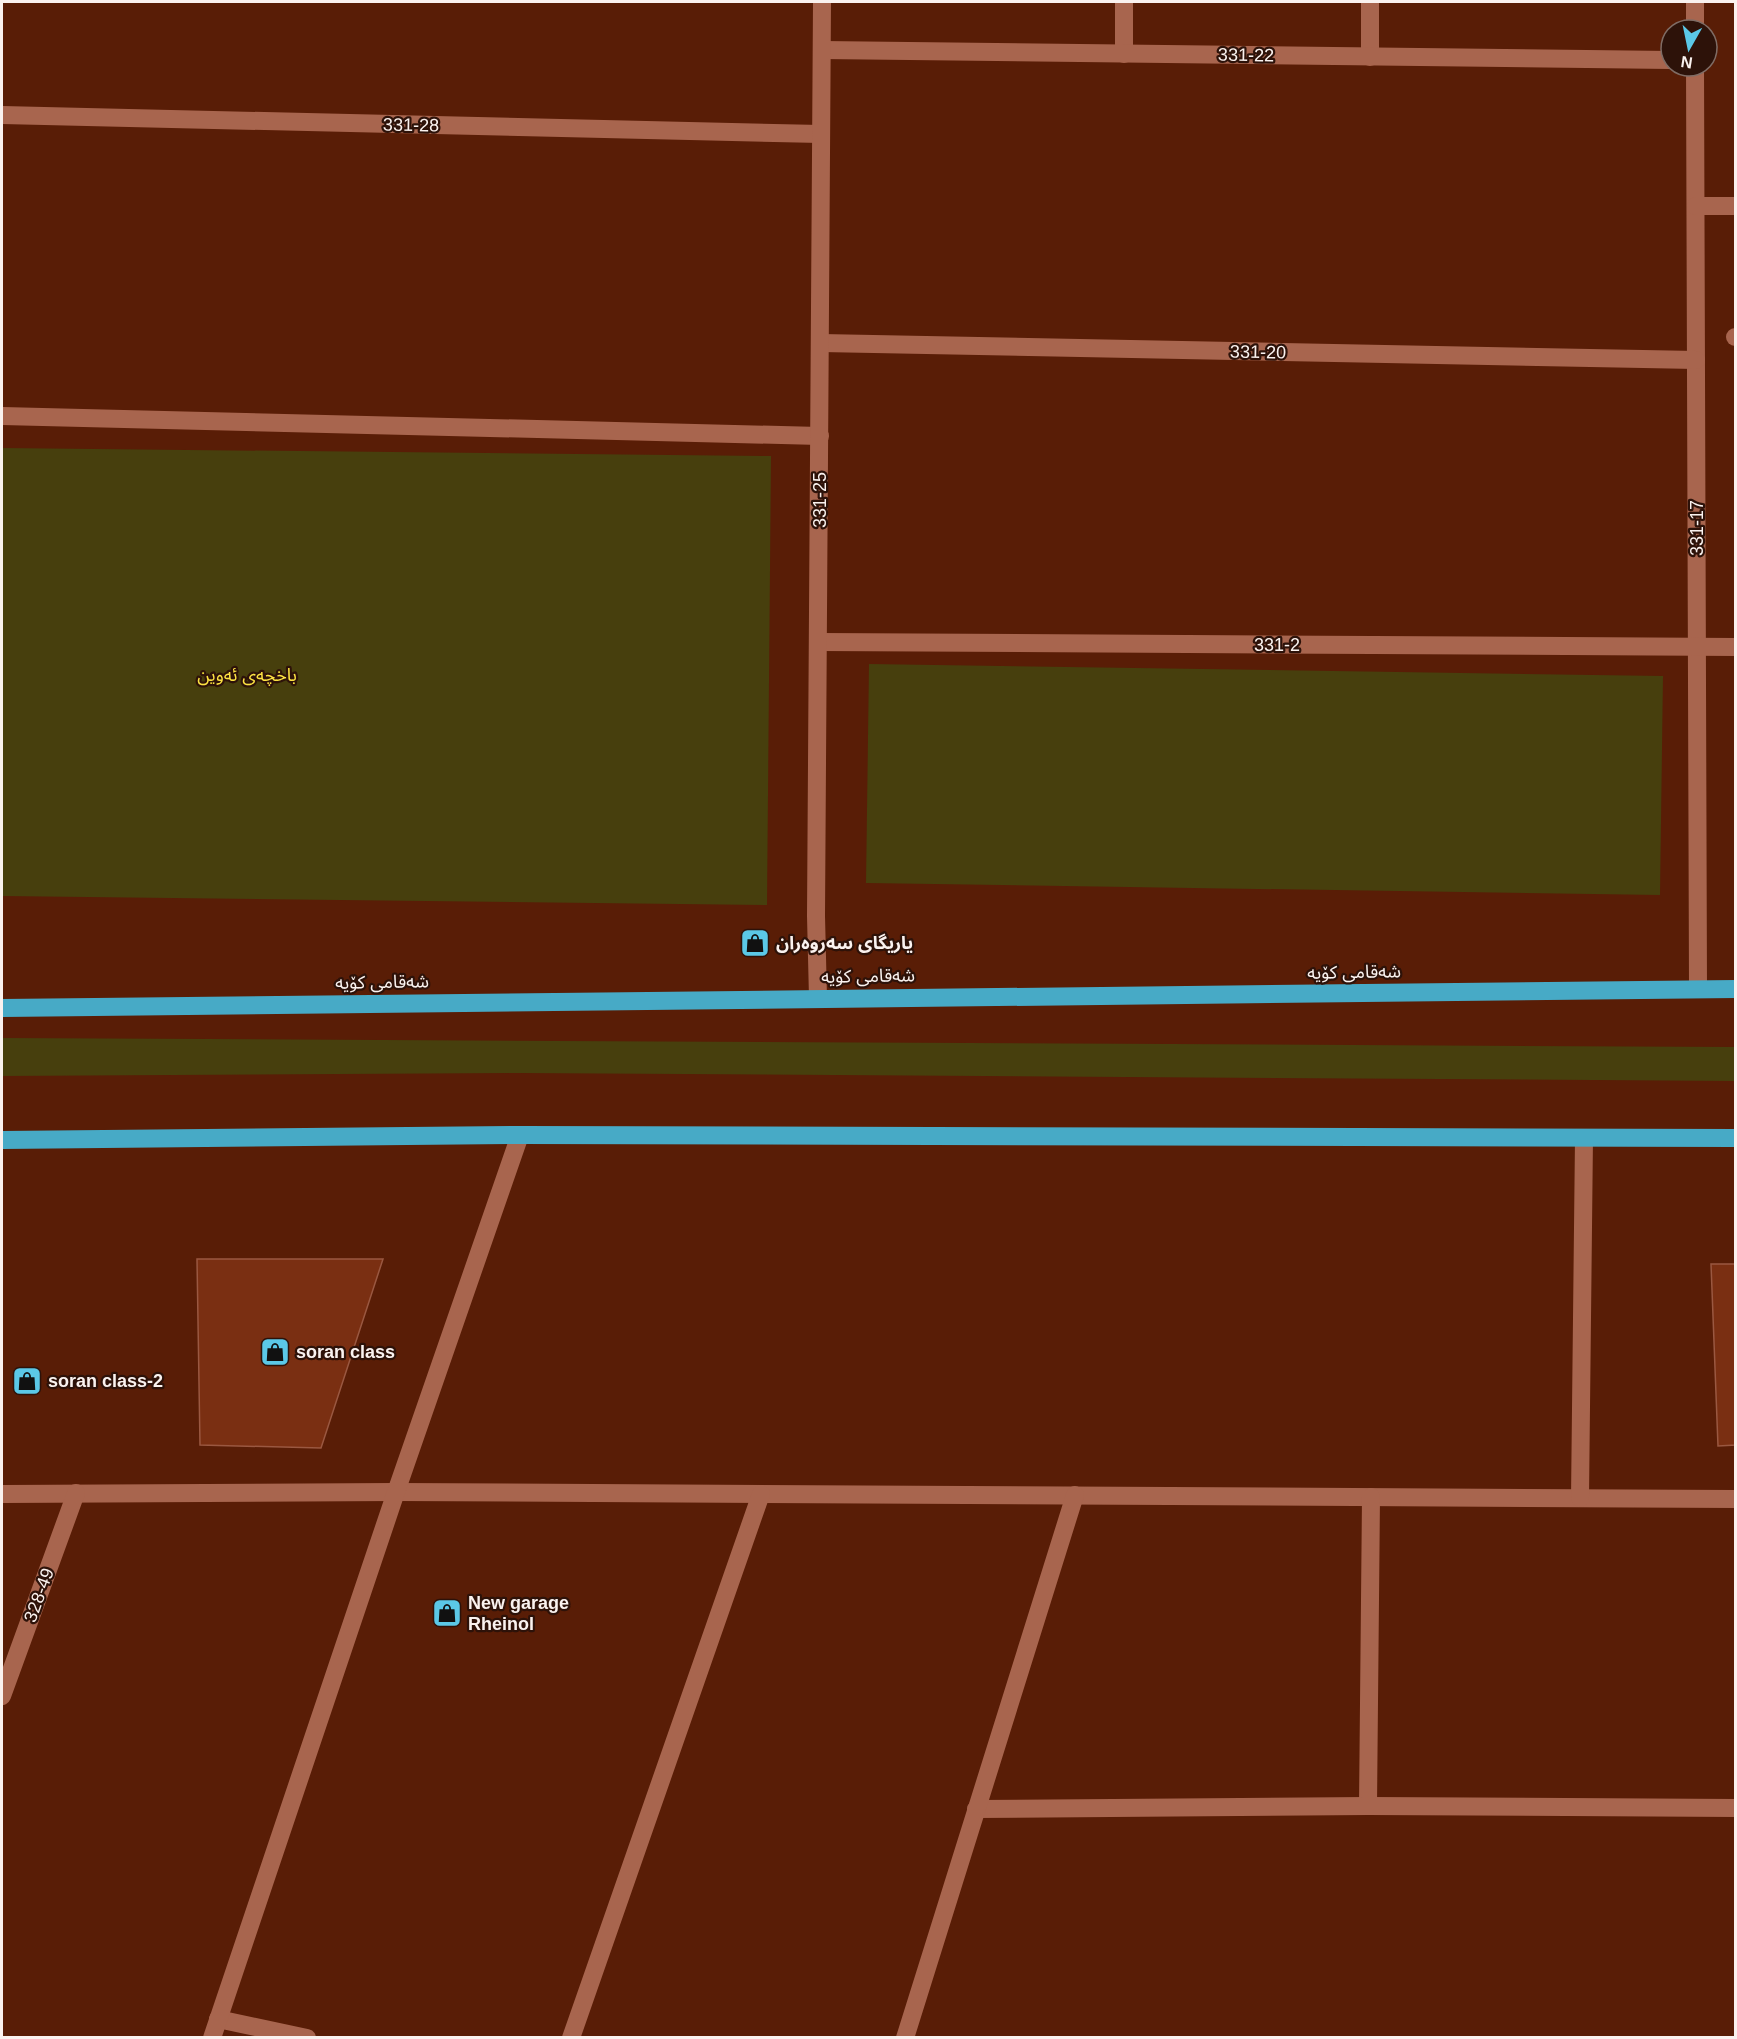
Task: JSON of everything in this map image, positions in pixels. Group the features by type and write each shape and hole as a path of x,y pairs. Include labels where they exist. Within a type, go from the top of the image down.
{"highway":[{"name":"شەقامی کۆیە","path":"2,1008 1736,989"},
{"path":"2,1140 520,1135 1736,1138"}],"street":[{"name":"331-25","path":"818,998 816,904 822,2"},
{"path":"1124,2 1124,54"},
{"path":"1370,2 1370,57"},
{"path":"1695,2 1695,18"},
{"name":"331-22","path":"822,50 1659,60"},
{"name":"331-17","path":"1695,78 1698,989"},
{"name":"331-28","path":"2,115 821,134"},
{"path":"1696,206 1736,206"},
{"name":"331-20","path":"820,343 1696,360"},
{"path":"2,416 820,436"},
{"name":"331-2","path":"819,642 1736,647"},
{"path":"212,2037 396,1492 520,1135"},
{"path":"1580,1498 1584,1138"},
{"path":"2,1494 396,1492 1736,1499"},
{"name":"328-49","path":"2,1696 76,1493"},
{"path":"571,2037 761,1494"},
{"path":"905,2037 1075,1495"},
{"path":"1368,1806 1371,1497"},
{"path":"976,1809 1368,1806 1736,1808"},
{"path":"218,2019 307,2037"}],"green space":[{"name":"باخچەی ئەوین","path":"2,448 771,456 767,905 2,896"},
{"path":"869,664 1663,676 1660,895 866,883"},
{"path":"2,1038 1735,1047 1736,1081 520,1073 2,1076"}],"building":[{"name":"soran class","path":"197,1259 383,1259 321,1448 200,1445"},
{"path":"1711,1264 1736,1264 1736,1445 1718,1446"}],"place":[{"name":"یاریگای سەروەران","path":"755,943"},
{"name":"soran class","path":"275,1352"},
{"name":"soran class-2","path":"27,1381"},
{"name":"New garage Rheinol","path":"447,1613"}]}
